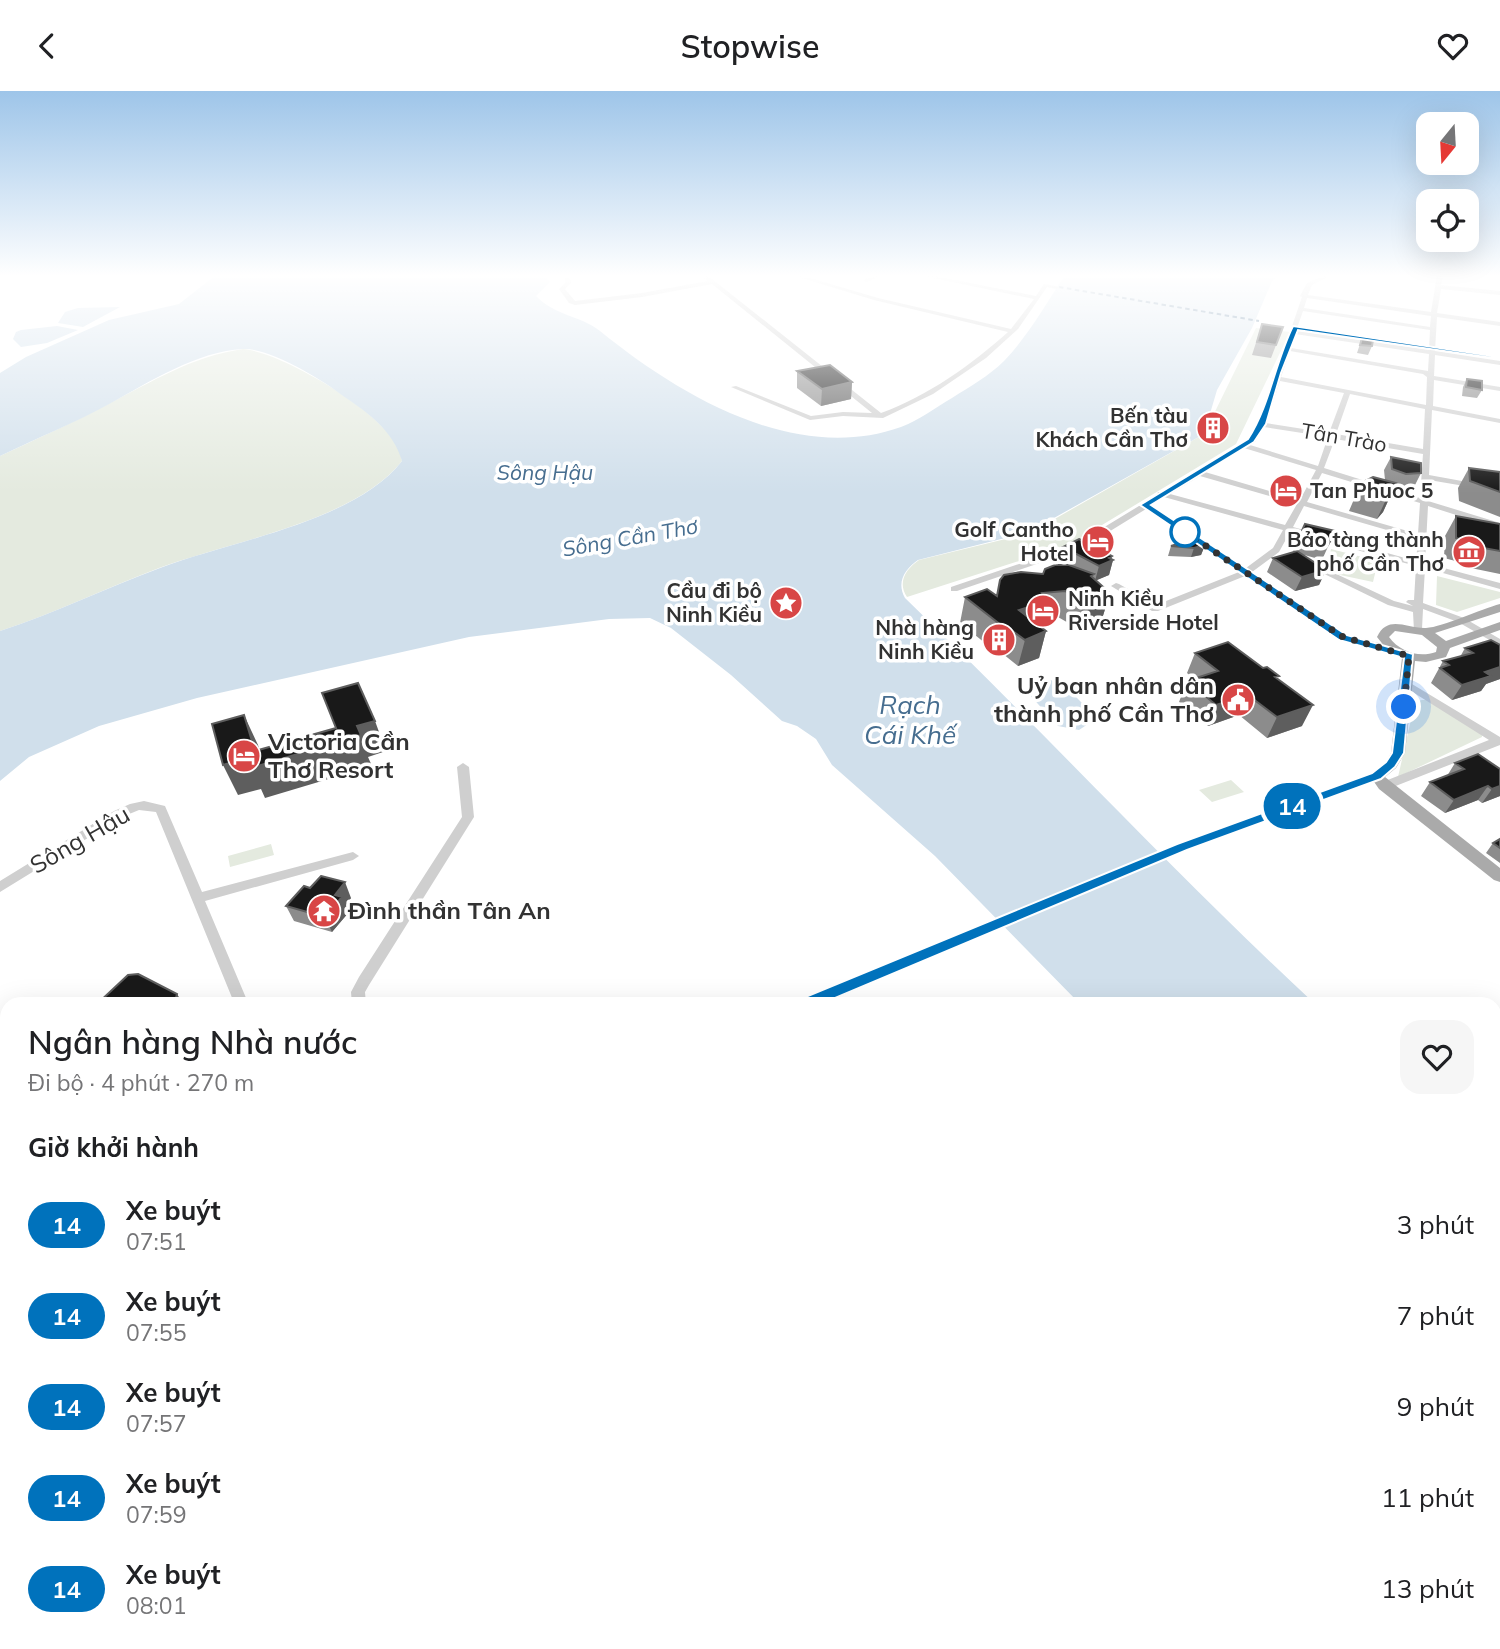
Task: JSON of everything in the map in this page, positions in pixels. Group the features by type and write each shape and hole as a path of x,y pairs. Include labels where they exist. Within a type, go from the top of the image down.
{"main road":[{"path":"1444,646 1442,655 1436,657 1409,656 1392,649 1383,637 1385,632 1397,627 1421,630 1500,608"},
{"path":"1444,646 1500,626"},
{"path":"1421,630 1444,646"},
{"path":"1409,656 1398,753 1380,781 1500,876"}],"street":[{"path":"795,348 880,416"},
{"path":"734,387 810,418 844,414 880,416 939,386 991,348"},
{"path":"954,589 1078,547 1251,440 1262,424 1276,375 1289,348"},
{"path":"1416,348 1500,357"},
{"path":"1432,350 1500,363"},
{"path":"1421,630 1418,607 1432,350"},
{"path":"1287,352 1424,380 1431,377 1500,389"},
{"path":"1276,375 1347,394 1500,414"},
{"path":"1276,375 1500,421"},
{"path":"1116,586 1155,609 1246,572 1276,550 1320,470 1347,394"},
{"name":"Tân Trào","path":"1262,424 1427,452"},
{"path":"1243,445 1500,526"},
{"path":"1199,474 1422,538"},
{"path":"1425,477 1500,490"},
{"path":"1161,494 1500,586"},
{"path":"1145,505 1343,637 1392,649"},
{"path":"1276,550 1288,555"},
{"path":"1300,561 1383,598 1461,620 1500,643"},
{"path":"1407,684 1499,741"},
{"path":"823,997 1182,847 1329,792 1380,781 1499,741"},
{"path":"358,997 363,981 468,817 463,767"},
{"name":"Sông Hậu","path":"0,887 118,814 147,805 161,809 239,997"},
{"path":"197,898 353,856"}],"shaded area":[{"path":"1246,348 1282,348 1236,444 1069,545 907,597 903,586 904,576 919,560 1030,533 1204,434"},
{"path":"243,349 281,360 351,400 387,432 398,448 402,461 381,482 354,500 323,515 159,568 0,631 0,456 173,371 206,358"},
{"path":"1331,549 1378,561 1373,582 1326,572"},
{"path":"1437,576 1500,592 1500,598 1457,612 1436,605"},
{"path":"1429,700 1482,734 1482,737 1398,777 1415,702"},
{"path":"1231,780 1244,792 1212,802 1199,790"},
{"path":"271,844 274,855 230,867 228,856"}],"water":[{"path":"47,348 621,348 702,400 740,417 780,430 820,437 861,436 901,427 979,381 1016,348 1241,348 1217,390 1204,434 1029,532 918,560 903,576 901,587 905,598 1308,997 1073,997 935,856 832,765 816,739 797,726 782,721 731,675 671,628 650,618 609,619 469,637 197,698 99,726 29,757 0,781 0,631 160,568 323,515 354,500 381,482 402,461 385,430 349,400 319,379 279,358 243,349 191,361 84,417 0,456 0,373"},
{"path":"1044,678 1063,684 1097,718 1079,730 1058,726 1028,693 1032,683"}],"building":[{"path":"830,365 852,382 822,389 797,371"},
{"path":"1467,379 1482,381 1482,390 1466,387"},
{"path":"1391,457 1421,463 1421,473 1406,474 1392,469"},
{"path":"1469,468 1500,472 1500,492 1470,481"},
{"path":"1373,477 1396,483 1390,491 1361,483"},
{"path":"1456,516 1500,524 1500,551 1478,547 1478,544 1456,538"},
{"path":"1305,524 1335,531 1328,545 1299,537"},
{"path":"1196,538 1205,545 1194,548 1171,546"},
{"path":"1079,539 1112,556 1109,558 1113,560 1099,566 1063,547"},
{"path":"1297,551 1326,570 1302,577 1273,558"},
{"path":"1055,565 1069,565 1094,574 1091,576 1110,593 1084,602 1065,591 1042,593 1047,601 1019,610 1046,631 1025,640 965,597 987,589 997,596 1000,580 1004,575 1021,572 1043,574 1045,569"},
{"path":"1491,640 1500,645 1500,667 1485,672 1491,676 1462,685 1440,668 1449,665 1443,661 1473,653 1465,648"},
{"path":"1228,642 1263,668 1267,667 1279,676 1275,677 1313,705 1277,717 1248,695 1216,705 1187,681 1218,671 1195,653"},
{"path":"358,683 375,721 357,726 361,735 251,768 248,757 223,765 212,724 244,715 255,751 336,728 322,693"},
{"path":"1478,754 1500,769 1500,786 1492,789 1488,786 1454,800 1430,782 1464,769 1455,763"},
{"path":"1500,839 1500,848 1493,843"},
{"path":"321,876 345,882 335,895 342,897 325,917 286,906 304,886 310,888"},
{"path":"138,974 177,994 176,997 105,997 128,975"}],"bus line":[{"name":"14","path":"822,997 1182,847 1377,776 1391,765 1398,753 1409,656 1343,637 1145,505 1251,440 1262,424 1277,373 1288,348"},
{"name":"14","path":"1437,348 1500,357"}],"place":[{"name":"Bến tàu Khách Cần Thơ","path":"1213,428"},
{"name":"Tan Phuoc 5","path":"1286,491"},
{"name":"Golf Cantho Hotel","path":"1098,542"},
{"name":"Bảo tàng thành phố Cần Thơ","path":"1469,552"},
{"name":"Cầu đi bộ Ninh Kiều","path":"786,603"},
{"name":"Ninh Kiều Riverside Hotel","path":"1043,611"},
{"name":"Nhà hàng Ninh Kiều","path":"999,640"},
{"name":"Uỷ ban nhân dân thành phố Cần Thơ","path":"1238,700"},
{"name":"Victoria Cần Thơ Resort","path":"244,756"},
{"name":"Đình thần Tân An","path":"324,911"}],"route":[{"path":"1185,532 1343,637 1409,656 1404,707"}],"water label":[{"name":"Sông Cần Thơ","path":"630,538"},
{"name":"Rạch Cái Khế","path":"910,720"}]}
